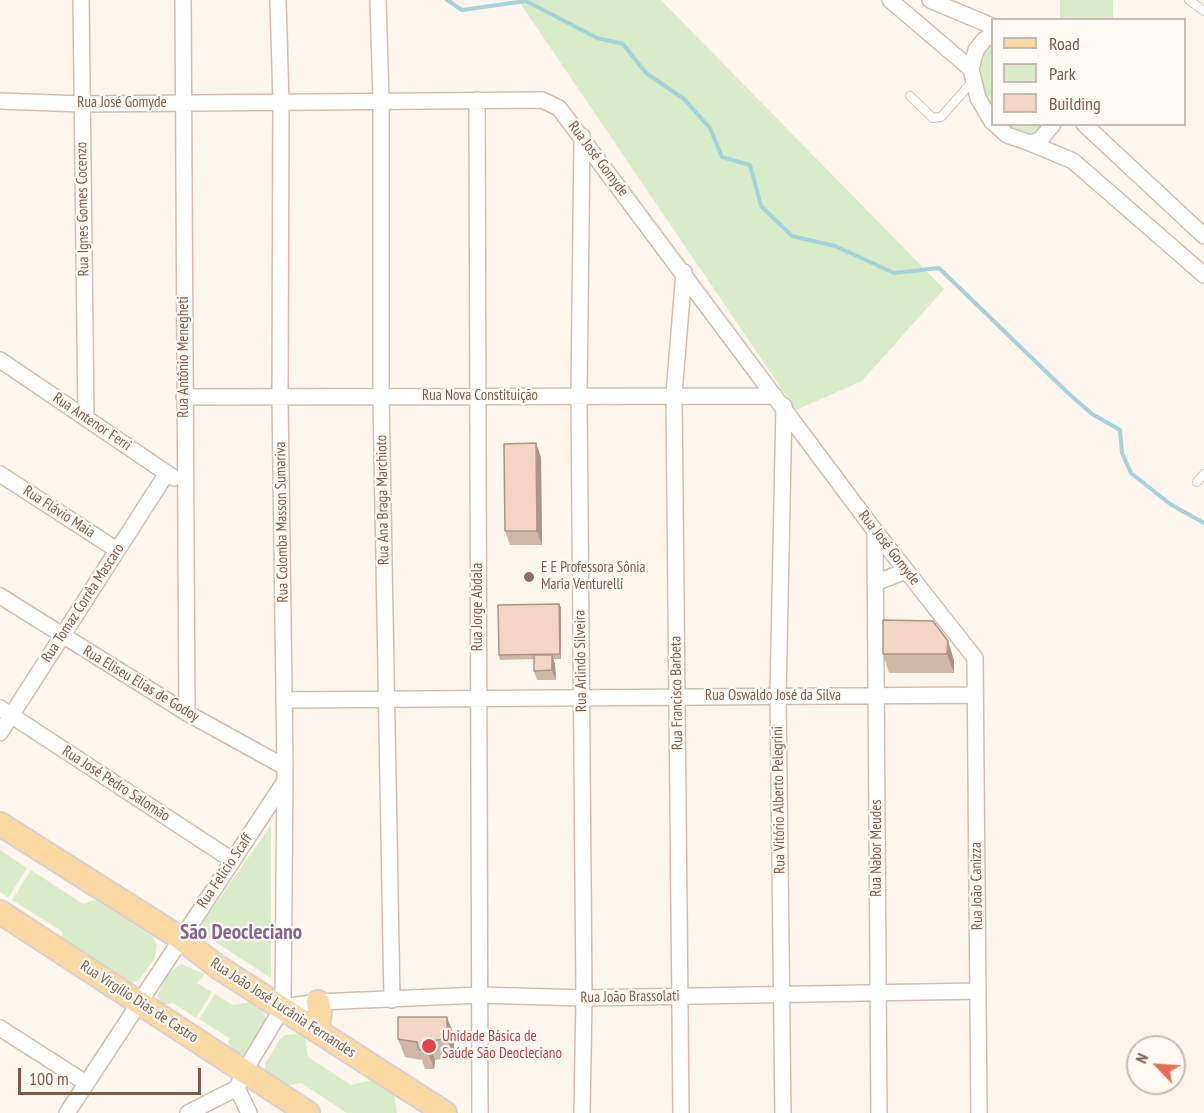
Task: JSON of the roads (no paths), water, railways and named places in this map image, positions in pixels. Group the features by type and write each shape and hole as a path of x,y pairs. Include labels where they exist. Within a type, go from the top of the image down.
{"main road":[{"name":"Rua João José Lucânia Fernandes","path":"0,824 180,938 218,967 445,1113"},
{"name":"Rua Virgílio Dias de Castro","path":"0,912 139,1002 241,1080 308,1113"},
{"path":"317,1030 320,1013 318,1002"}],"street":[{"name":"Rua Ignes Gomes Cocenzo","path":"81,0 86,418"},
{"name":"Rua Antônio Menegheti","path":"183,0 183,484 187,713"},
{"name":"Rua Colomba Masson Sumariva","path":"241,1080 283,1007 285,774 280,397 282,102 278,0"},
{"name":"Rua Ana Braga Marchioto","path":"378,0 381,100 381,396 392,1000"},
{"path":"890,0 972,76"},
{"path":"930,0 991,25"},
{"path":"991,36 984,40 976,50 972,76 978,98 991,118"},
{"name":"Rua Jorge Abdala","path":"477,100 480,1113"},
{"name":"Rua José Gomyde","path":"0,101 82,104 542,100 560,108 875,531 975,658"},
{"path":"997,126 1007,135 1073,161 1204,275"},
{"path":"1030,143 1040,140 1051,126"},
{"path":"1086,126 1204,236"},
{"name":"Rua Arlindo Silveira","path":"582,136 579,395 584,998 582,1113"},
{"name":"Rua Francisco Barbeta","path":"681,1113 674,394 684,272"},
{"name":"Rua Antenor Ferri","path":"0,360 183,484"},
{"name":"Rua Nova Constituição","path":"184,398 674,394 779,401"},
{"name":"Rua Vitório Alberto Pelegrini","path":"779,401 783,451 778,696 783,1113"},
{"path":"783,451 808,439"},
{"name":"Rua Tomaz Corrêa Mascaro","path":"0,733 6,711 62,636 167,473"},
{"name":"Rua Flávio Maia","path":"0,474 117,550"},
{"name":"Rua Nabor Meudes","path":"875,531 879,1113"},
{"path":"875,583 906,571"},
{"name":"Rua Eliseu Elias de Godoy","path":"0,596 285,774"},
{"name":"Rua João Canizza","path":"975,658 979,1113"},
{"name":"Rua Oswaldo José da Silva","path":"284,700 974,695"},
{"name":"Rua José Pedro Salomão","path":"6,711 232,860"},
{"name":"Rua Felício Scaff","path":"67,1113 232,860 285,774"},
{"name":"Rua João Brassolati","path":"283,1007 318,1002 480,995 584,998 978,991"},
{"path":"0,1028 86,1083"},
{"path":"188,1113 241,1080 249,1113"}],"lane":[{"path":"1189,0 1204,11"},
{"path":"910,96 933,118 941,117 972,76"},
{"path":"1197,482 1204,474"}],"waterway":[{"path":"447,0 462,10 526,1 597,38 623,44 646,73 684,99 710,128 722,157 750,165 761,206 792,236 835,246 894,273 939,268 1067,392 1092,414 1120,430 1122,453 1131,473 1170,504 1204,523"}],"place":[{"name":"E E Professora Sônia Maria Venturelli","path":"529,577"},
{"name":"Unidade Básica de Saúde São Deocleciano","path":"429,1046"}],"district":[{"name":"São Deocleciano","path":"241,933"}]}
